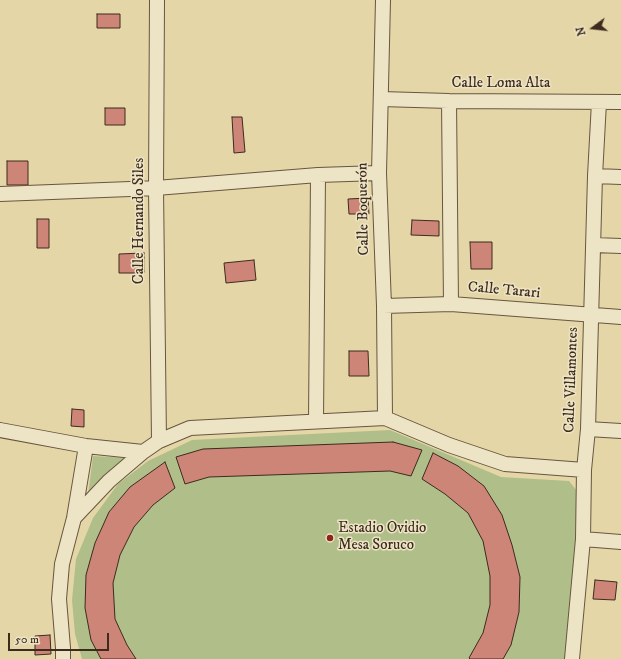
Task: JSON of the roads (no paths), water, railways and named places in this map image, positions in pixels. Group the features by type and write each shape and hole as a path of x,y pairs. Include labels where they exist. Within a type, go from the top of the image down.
{"street":[{"name":"Calle Hernando Siles","path":"157,0 156,188 159,441"},
{"name":"Calle Boquerón","path":"383,0 379,173 384,306 385,418"},
{"name":"Calle Loma Alta","path":"381,99 621,102"},
{"path":"449,101 451,304"},
{"name":"Calle Villamontes","path":"572,659 583,538 584,470 588,428 595,176 599,102"},
{"path":"0,194 156,188 318,175 379,173"},
{"path":"316,421 318,175"},
{"path":"595,176 621,177"},
{"path":"594,245 621,246"},
{"name":"Calle Tarari","path":"384,306 451,304 621,317"},
{"path":"74,518 110,481 143,452 159,441 190,428 385,418 449,446 505,464 584,470"},
{"path":"588,428 621,431"},
{"path":"0,430 86,446 143,452"},
{"path":"64,655 59,599 62,564 74,518 86,446"},
{"path":"583,538 621,542"}],"place":[{"name":"Estadio Ovidio Mesa Soruco","path":"330,538"}]}
